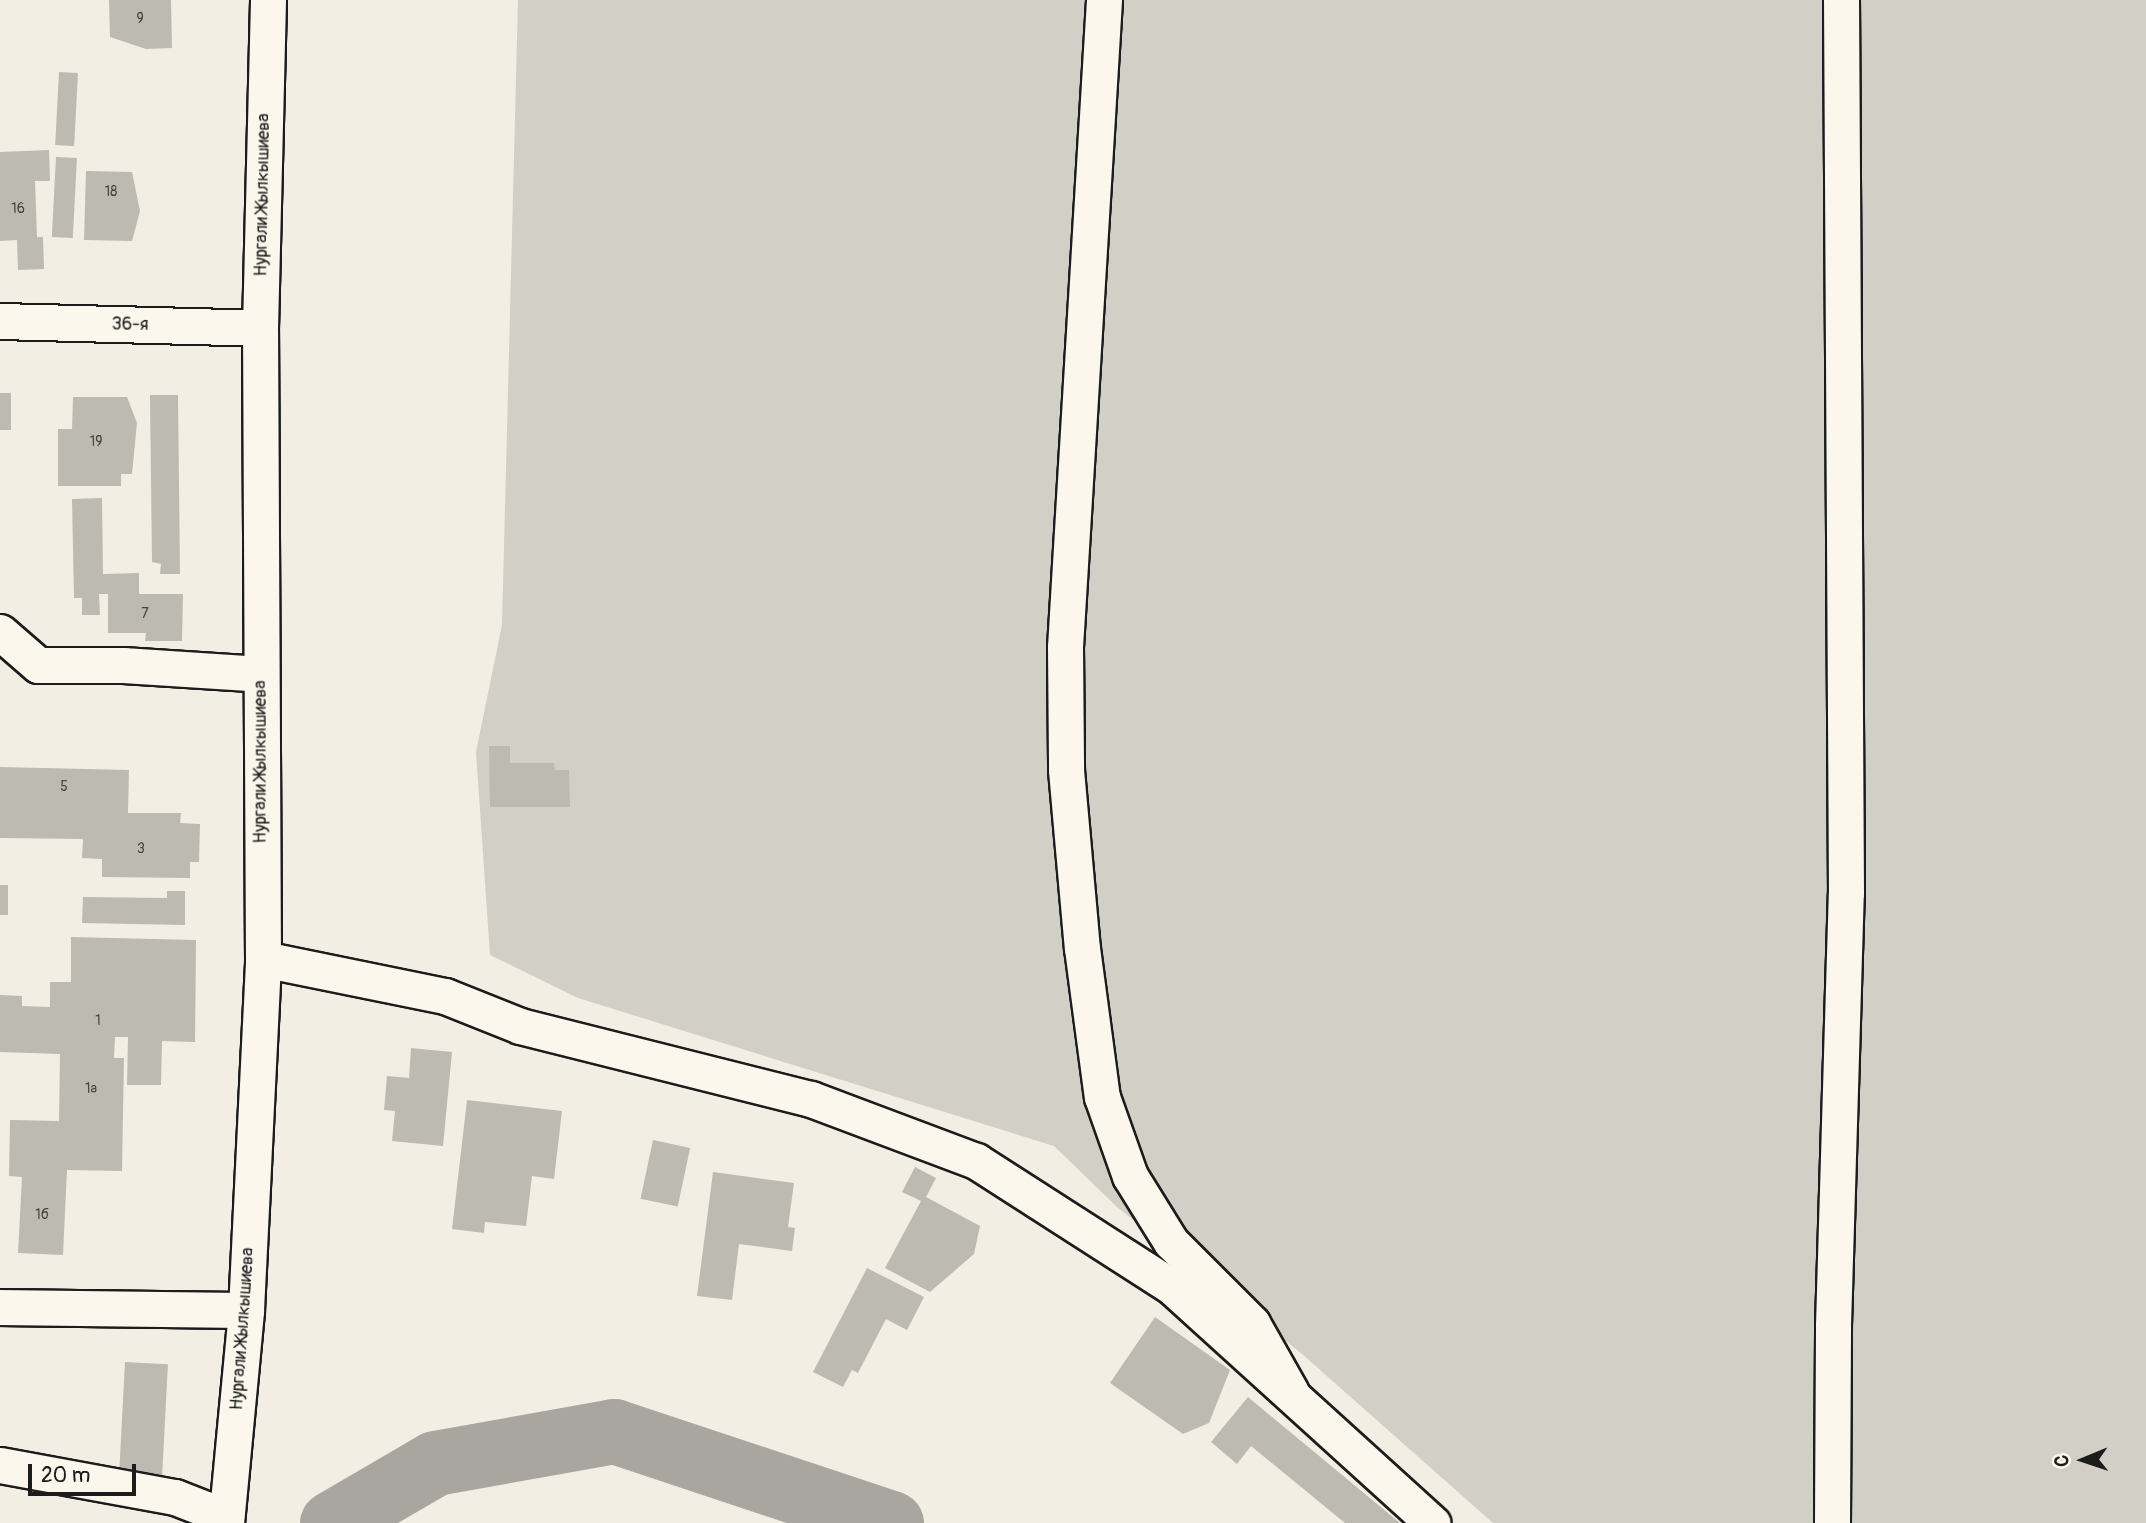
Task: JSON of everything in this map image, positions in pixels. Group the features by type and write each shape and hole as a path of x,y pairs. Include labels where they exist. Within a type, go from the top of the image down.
{"street":[{"name":"Нургали Жылкышиева","path":"226,1520 246,1310 263,959 260,328 268,0"},
{"path":"1104,0 1065,647 1066,769 1082,947 1102,1097 1130,1176 1171,1242 1252,1323 1291,1392"},
{"path":"1832,1523 1833,1325 1846,893 1841,0"},
{"name":"36-я","path":"0,321 260,328"},
{"path":"0,632 38,665 122,664 261,674"},
{"path":"263,959 445,996 520,1026 811,1099 976,1161 1171,1286 1291,1392 1432,1523"},
{"path":"0,1307 246,1310"},
{"path":"0,1465 175,1497 226,1520"}],"shaded area":[{"path":"518,0 2146,0 2146,1523 1493,1523 1302,1354 1117,1207 1054,1146 578,998 490,955 476,752 502,625"}],"building":[{"path":"109,0 171,0 172,48 146,49 110,37"},
{"path":"59,72 78,73 74,146 55,145"},
{"path":"49,150 50,181 35,181 37,237 43,237 44,269 18,270 17,240 0,241 0,152"},
{"path":"56,157 77,158 73,238 52,237"},
{"path":"86,171 132,172 140,211 132,241 84,240"},
{"path":"0,393 11,393 11,430 0,430"},
{"path":"150,395 178,395 180,574 160,574 161,564 152,562"},
{"path":"73,397 127,397 137,423 132,474 121,474 121,486 58,486 58,429 72,429"},
{"path":"102,498 103,574 139,573 139,594 183,594 182,641 145,641 146,633 108,633 108,594 99,594 100,615 82,615 82,598 74,598 72,499"},
{"path":"489,746 510,746 510,763 554,763 555,770 569,770 570,807 490,807"},
{"path":"0,767 129,770 128,813 181,813 180,823 200,824 199,862 190,862 190,878 102,877 102,859 82,858 83,839 0,838"},
{"path":"0,885 8,885 8,915 0,915"},
{"path":"167,891 185,891 185,925 82,923 83,897 167,898"},
{"path":"71,937 196,940 195,1042 162,1041 161,1085 127,1085 128,1037 115,1037 114,1058 124,1058 122,1171 67,1170 63,1255 18,1253 22,1177 9,1176 10,1120 59,1121 60,1054 0,1052 0,995 22,996 22,1006 50,1007 50,982 71,982"},
{"path":"411,1048 452,1052 443,1146 392,1141 395,1111 384,1110 387,1076 409,1078"},
{"path":"467,1100 562,1111 554,1179 532,1176 526,1226 485,1222 484,1233 452,1229"},
{"path":"653,1140 690,1148 678,1207 641,1199"},
{"path":"915,1167 936,1178 926,1197 980,1226 974,1254 930,1292 885,1268 921,1201 902,1192"},
{"path":"713,1172 794,1183 788,1227 795,1228 792,1251 739,1244 732,1300 697,1296"},
{"path":"867,1268 924,1297 907,1330 886,1319 858,1373 852,1370 843,1387 813,1372"},
{"path":"1155,1317 1230,1370 1209,1423 1183,1434 1110,1383"},
{"path":"125,1362 168,1364 162,1475 119,1473"},
{"path":"1248,1397 1400,1523 1345,1523 1251,1446 1237,1464 1211,1442"}],"waterway":[{"path":"332,1523 435,1463 614,1431 891,1523"}]}
